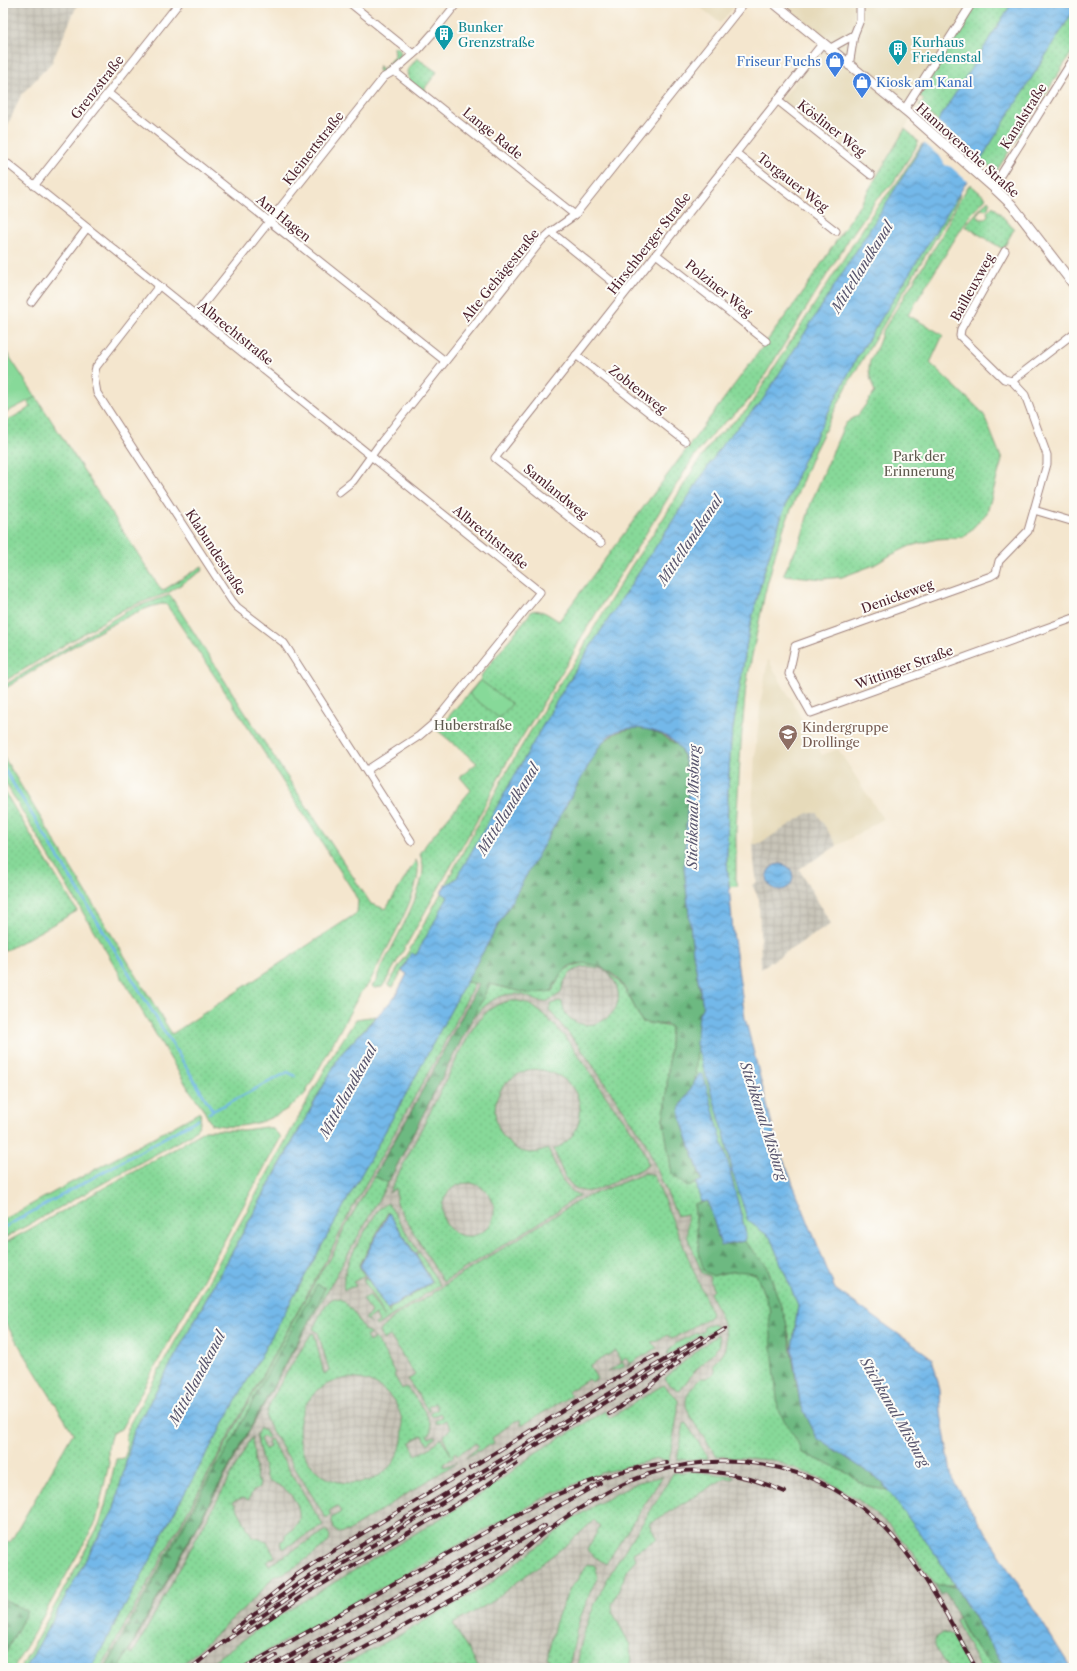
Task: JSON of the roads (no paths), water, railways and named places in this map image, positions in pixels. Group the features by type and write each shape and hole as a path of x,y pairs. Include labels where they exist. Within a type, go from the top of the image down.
{"main road":[{"name":"Hannoversche Straße","path":"774,3 921,124 993,187 1012,205 1074,285"}],"street":[{"name":"Grenzstraße","path":"34,186 179,3"},
{"path":"350,3 413,54"},
{"name":"Kleinertstraße","path":"195,315 384,77 394,72 413,54 433,33 457,3"},
{"name":"Alte Gehägestraße","path":"371,456 541,241 551,232 576,215 744,3"},
{"path":"849,66 854,35 860,20 860,3"},
{"path":"904,110 972,3"},
{"path":"826,46 854,35"},
{"name":"Hirschberger Straße","path":"495,458 777,100 826,46"},
{"name":"Kanalstraße","path":"993,187 1074,58"},
{"name":"Lange Rade","path":"394,72 576,215"},
{"name":"Am Hagen","path":"108,93 445,362"},
{"name":"Kösliner Weg","path":"777,100 871,175"},
{"name":"Torgauer Weg","path":"736,153 836,231"},
{"name":"Albrechtstraße","path":"3,171 8,164 540,592 433,724 419,736 367,770"},
{"path":"31,302 87,228"},
{"path":"551,232 626,292"},
{"name":"Bailleuxweg","path":"1005,251 961,330 960,336 1004,379 1012,381"},
{"name":"Polziner Weg","path":"656,254 766,341"},
{"name":"Klabundestraße","path":"159,286 96,367 94,376 97,393 232,601 237,607 284,643 367,770 411,841"},
{"path":"1012,381 1074,333"},
{"name":"Zobtenweg","path":"576,355 685,441"},
{"name":"Denickeweg","path":"795,646 996,573 999,561 1028,531 1048,464 1047,455 1025,395 1012,381"},
{"path":"339,492 353,481 371,456"},
{"name":"Samlandweg","path":"495,458 601,543"},
{"path":"1034,510 1074,522"},
{"name":"Wittinger Straße","path":"795,646 789,674 811,713 1074,618"}],"water":[{"path":"1012,3 1074,3 1074,10 856,359 802,463 782,515 763,575 749,630 731,741 728,790 727,861 733,932 745,1018 777,1144 835,1289 932,1358 940,1390 941,1413 952,1479 1071,1668 1005,1668 938,1558 881,1481 817,1438 800,1403 792,1349 798,1305 770,1237 748,1221 732,1171 730,1172 746,1234 744,1241 721,1246 708,1201 701,1202 696,1183 702,1180 683,1126 679,1109 699,1074 703,1074 730,1170 732,1170 724,1133 696,1044 699,1014 703,1006 693,953 684,867 689,779 684,757 678,746 672,740 656,732 637,728 619,730 607,738 599,747 466,982 413,1081 166,1527 152,1557 91,1668 26,1668 114,1509 134,1431 340,1055 395,997 407,974 402,971 411,953 416,955 448,897 441,893 445,885 456,879 559,697 724,442 762,401"},
{"path":"780,864 789,868 793,877 789,886 780,890 771,886 767,877 771,868"},
{"path":"389,1213 432,1282 387,1309 360,1266"}],"waterway":[{"path":"3,767 213,1111"},
{"path":"209,1113 288,1072 295,1076"},
{"path":"3,1228 198,1119"}],"railway":[{"path":"191,1668 221,1644 300,1590 725,1329"},
{"path":"232,1630 298,1584 702,1337"},
{"path":"470,1468 639,1364 657,1355"},
{"path":"609,1414 647,1389 679,1362"},
{"path":"328,1668 468,1591 492,1576 553,1526 578,1509 613,1489 650,1474 687,1464 725,1461 763,1464 799,1474 834,1489 866,1511 895,1539 918,1569 939,1601 976,1668"},
{"path":"243,1668 534,1505 599,1478 650,1465 667,1463"},
{"path":"249,1632 304,1595 477,1492 516,1464"},
{"path":"677,1471 691,1470 732,1474 772,1486 785,1492"},
{"path":"259,1605 295,1576 317,1561 463,1472"},
{"path":"268,1668 600,1483"},
{"path":"304,1668 459,1582 511,1546 545,1526"},
{"path":"280,1668 484,1554 511,1541"},
{"path":"255,1668 276,1656"},
{"path":"317,1668 333,1659"}],"place":[{"name":"Bunker Grenzstraße","path":"444,51"},
{"name":"Kurhaus Friedenstal","path":"898,66"},
{"name":"Friseur Fuchs","path":"835,78"},
{"name":"Kiosk am Kanal","path":"862,99"},
{"name":"Kindergruppe Drollinge","path":"788,751"}],"water label":[{"name":"Mittellandkanal","path":"862,267"},
{"name":"Mittellandkanal","path":"690,540"},
{"name":"Stichkanal Misburg","path":"693,807"},
{"name":"Mittellandkanal","path":"508,809"},
{"name":"Mittellandkanal","path":"348,1091"},
{"name":"Stichkanal Misburg","path":"764,1121"},
{"name":"Mittellandkanal","path":"197,1378"},
{"name":"Stichkanal Misburg","path":"895,1412"}],"park label":[{"name":"Park der Erinnerung","path":"919,464"},
{"name":"Huberstraße","path":"473,725"}]}
